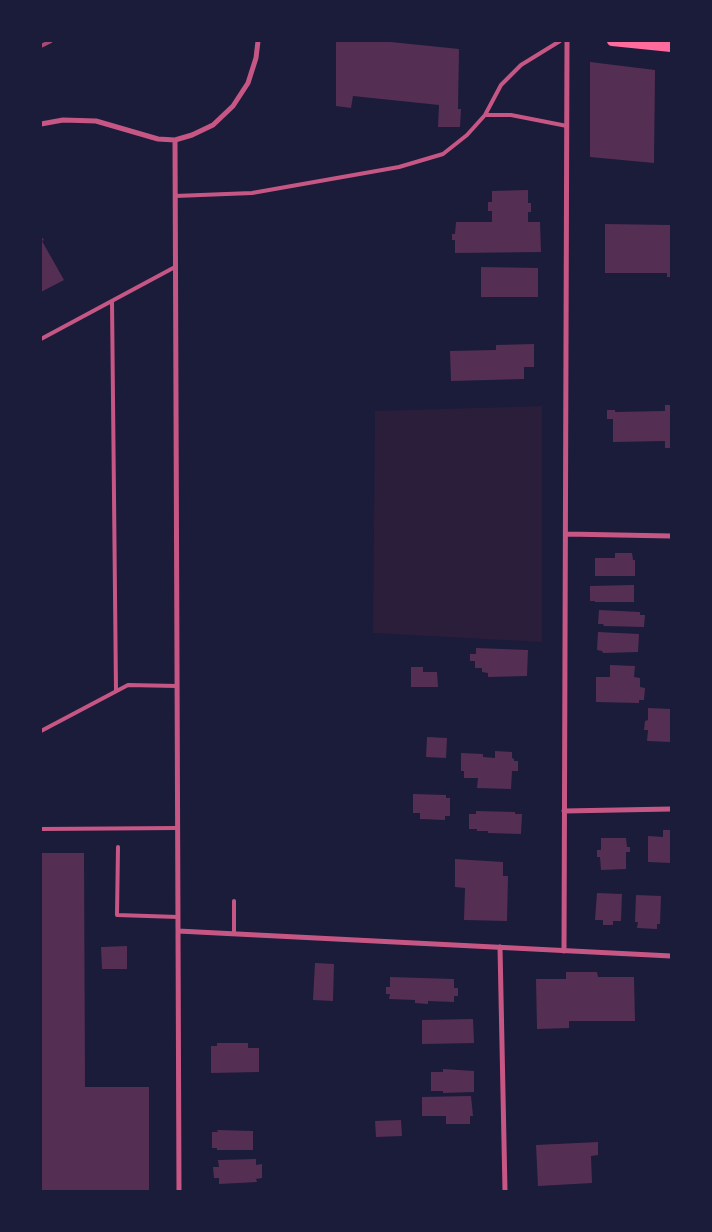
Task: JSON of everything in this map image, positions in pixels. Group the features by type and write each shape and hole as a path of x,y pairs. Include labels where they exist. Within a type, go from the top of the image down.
{"main road":[{"path":"612,41 671,47"}],"street":[{"path":"41,124 63,120 96,121 158,139 175,140 192,134 213,124 233,106 248,83 256,58 258,41"},
{"path":"564,951 567,41"},
{"path":"175,140 179,1191"},
{"path":"566,534 671,536"},
{"path":"564,812 671,809"},
{"path":"178,931 671,956"},
{"path":"500,947 504,1191"}],"lane":[{"path":"175,196 252,193 399,167 443,154 467,135 485,115 500,85 521,65 560,41"},
{"path":"485,115 511,115 567,126"},
{"path":"41,339 175,267"},
{"path":"112,301 116,691"},
{"path":"41,731 128,685 177,686"},
{"path":"41,829 178,828"},
{"path":"118,847 117,915 178,917"},
{"path":"234,900 234,933"}],"shaded area":[{"path":"542,406 542,642 373,633 375,411"}],"building":[{"path":"336,41 381,41 459,49 458,109 461,109 460,127 438,127 439,105 353,96 351,108 336,106"},
{"path":"590,62 655,70 654,163 590,157"},
{"path":"528,190 528,203 531,203 531,212 528,212 528,222 540,222 541,252 455,253 455,240 452,240 452,234 455,234 456,222 492,222 492,211 488,211 488,202 492,202 492,191"},
{"path":"605,224 671,225 671,277 667,277 667,273 605,273"},
{"path":"41,236 64,280 41,292"},
{"path":"481,267 538,268 538,297 481,297"},
{"path":"534,344 534,367 524,367 524,379 451,381 450,351 496,350 496,345"},
{"path":"665,405 671,405 671,448 665,448 665,441 613,442 613,419 607,419 607,410 615,410 615,412 665,411"},
{"path":"615,553 632,553 633,560 635,560 635,576 595,576 595,558 615,558"},
{"path":"634,585 634,602 590,601 590,586"},
{"path":"599,610 640,612 640,615 645,615 644,627 604,626 603,624 598,624"},
{"path":"598,632 639,634 638,652 603,653 597,650"},
{"path":"476,648 528,650 527,676 488,677 488,673 482,672 482,668 475,668 475,661 470,661 470,654 476,654"},
{"path":"610,665 635,666 634,677 640,678 640,687 645,688 644,700 639,700 639,703 596,702 596,677 610,677"},
{"path":"411,667 423,667 423,672 437,672 438,687 411,687"},
{"path":"648,708 671,709 671,742 647,741 648,730 644,730 645,721 648,720"},
{"path":"427,737 447,738 446,758 426,757"},
{"path":"495,751 512,752 514,761 518,761 518,771 512,771 511,789 477,788 478,778 464,778 464,771 461,771 461,753 483,754 483,757 495,758"},
{"path":"413,794 446,795 446,798 450,798 450,816 445,816 445,820 420,819 420,813 413,813"},
{"path":"476,811 515,812 515,814 522,814 521,834 488,833 488,831 469,829 469,814 476,814"},
{"path":"663,830 671,830 671,863 648,862 648,836 663,837"},
{"path":"601,838 626,838 627,847 630,847 630,852 626,852 626,869 601,870 600,857 597,857 597,850 601,850"},
{"path":"41,853 84,853 85,1087 149,1087 149,1191 41,1191"},
{"path":"455,859 503,862 503,876 508,876 507,921 464,920 465,888 455,887"},
{"path":"597,893 622,894 621,921 613,921 613,925 603,925 603,920 595,920"},
{"path":"636,895 661,896 660,924 657,924 657,929 637,928 638,922 635,922"},
{"path":"127,946 127,969 102,969 101,947"},
{"path":"315,963 334,964 333,1001 313,1000"},
{"path":"566,972 597,972 598,977 634,977 635,1021 569,1021 569,1028 537,1029 536,979 566,979"},
{"path":"390,977 454,979 454,988 458,988 458,996 454,996 454,1002 428,1001 428,1004 415,1003 415,1000 389,999 390,994 386,994 386,987 390,987"},
{"path":"473,1019 474,1043 422,1044 422,1020"},
{"path":"217,1043 248,1043 248,1048 259,1048 259,1072 211,1073 211,1046 217,1046"},
{"path":"443,1069 474,1071 474,1092 443,1093 443,1091 431,1091 431,1072 443,1072"},
{"path":"471,1096 473,1116 470,1116 470,1124 446,1124 446,1116 422,1116 422,1097"},
{"path":"401,1120 402,1136 376,1137 375,1121"},
{"path":"217,1130 253,1131 253,1150 217,1150 217,1148 212,1148 212,1132 218,1132"},
{"path":"598,1142 598,1155 591,1156 592,1183 538,1186 536,1145"},
{"path":"256,1159 256,1165 262,1164 262,1178 256,1179 257,1182 219,1184 219,1178 214,1178 213,1167 219,1167 218,1160"}],"railway":[{"path":"41,46 51,41"}]}
